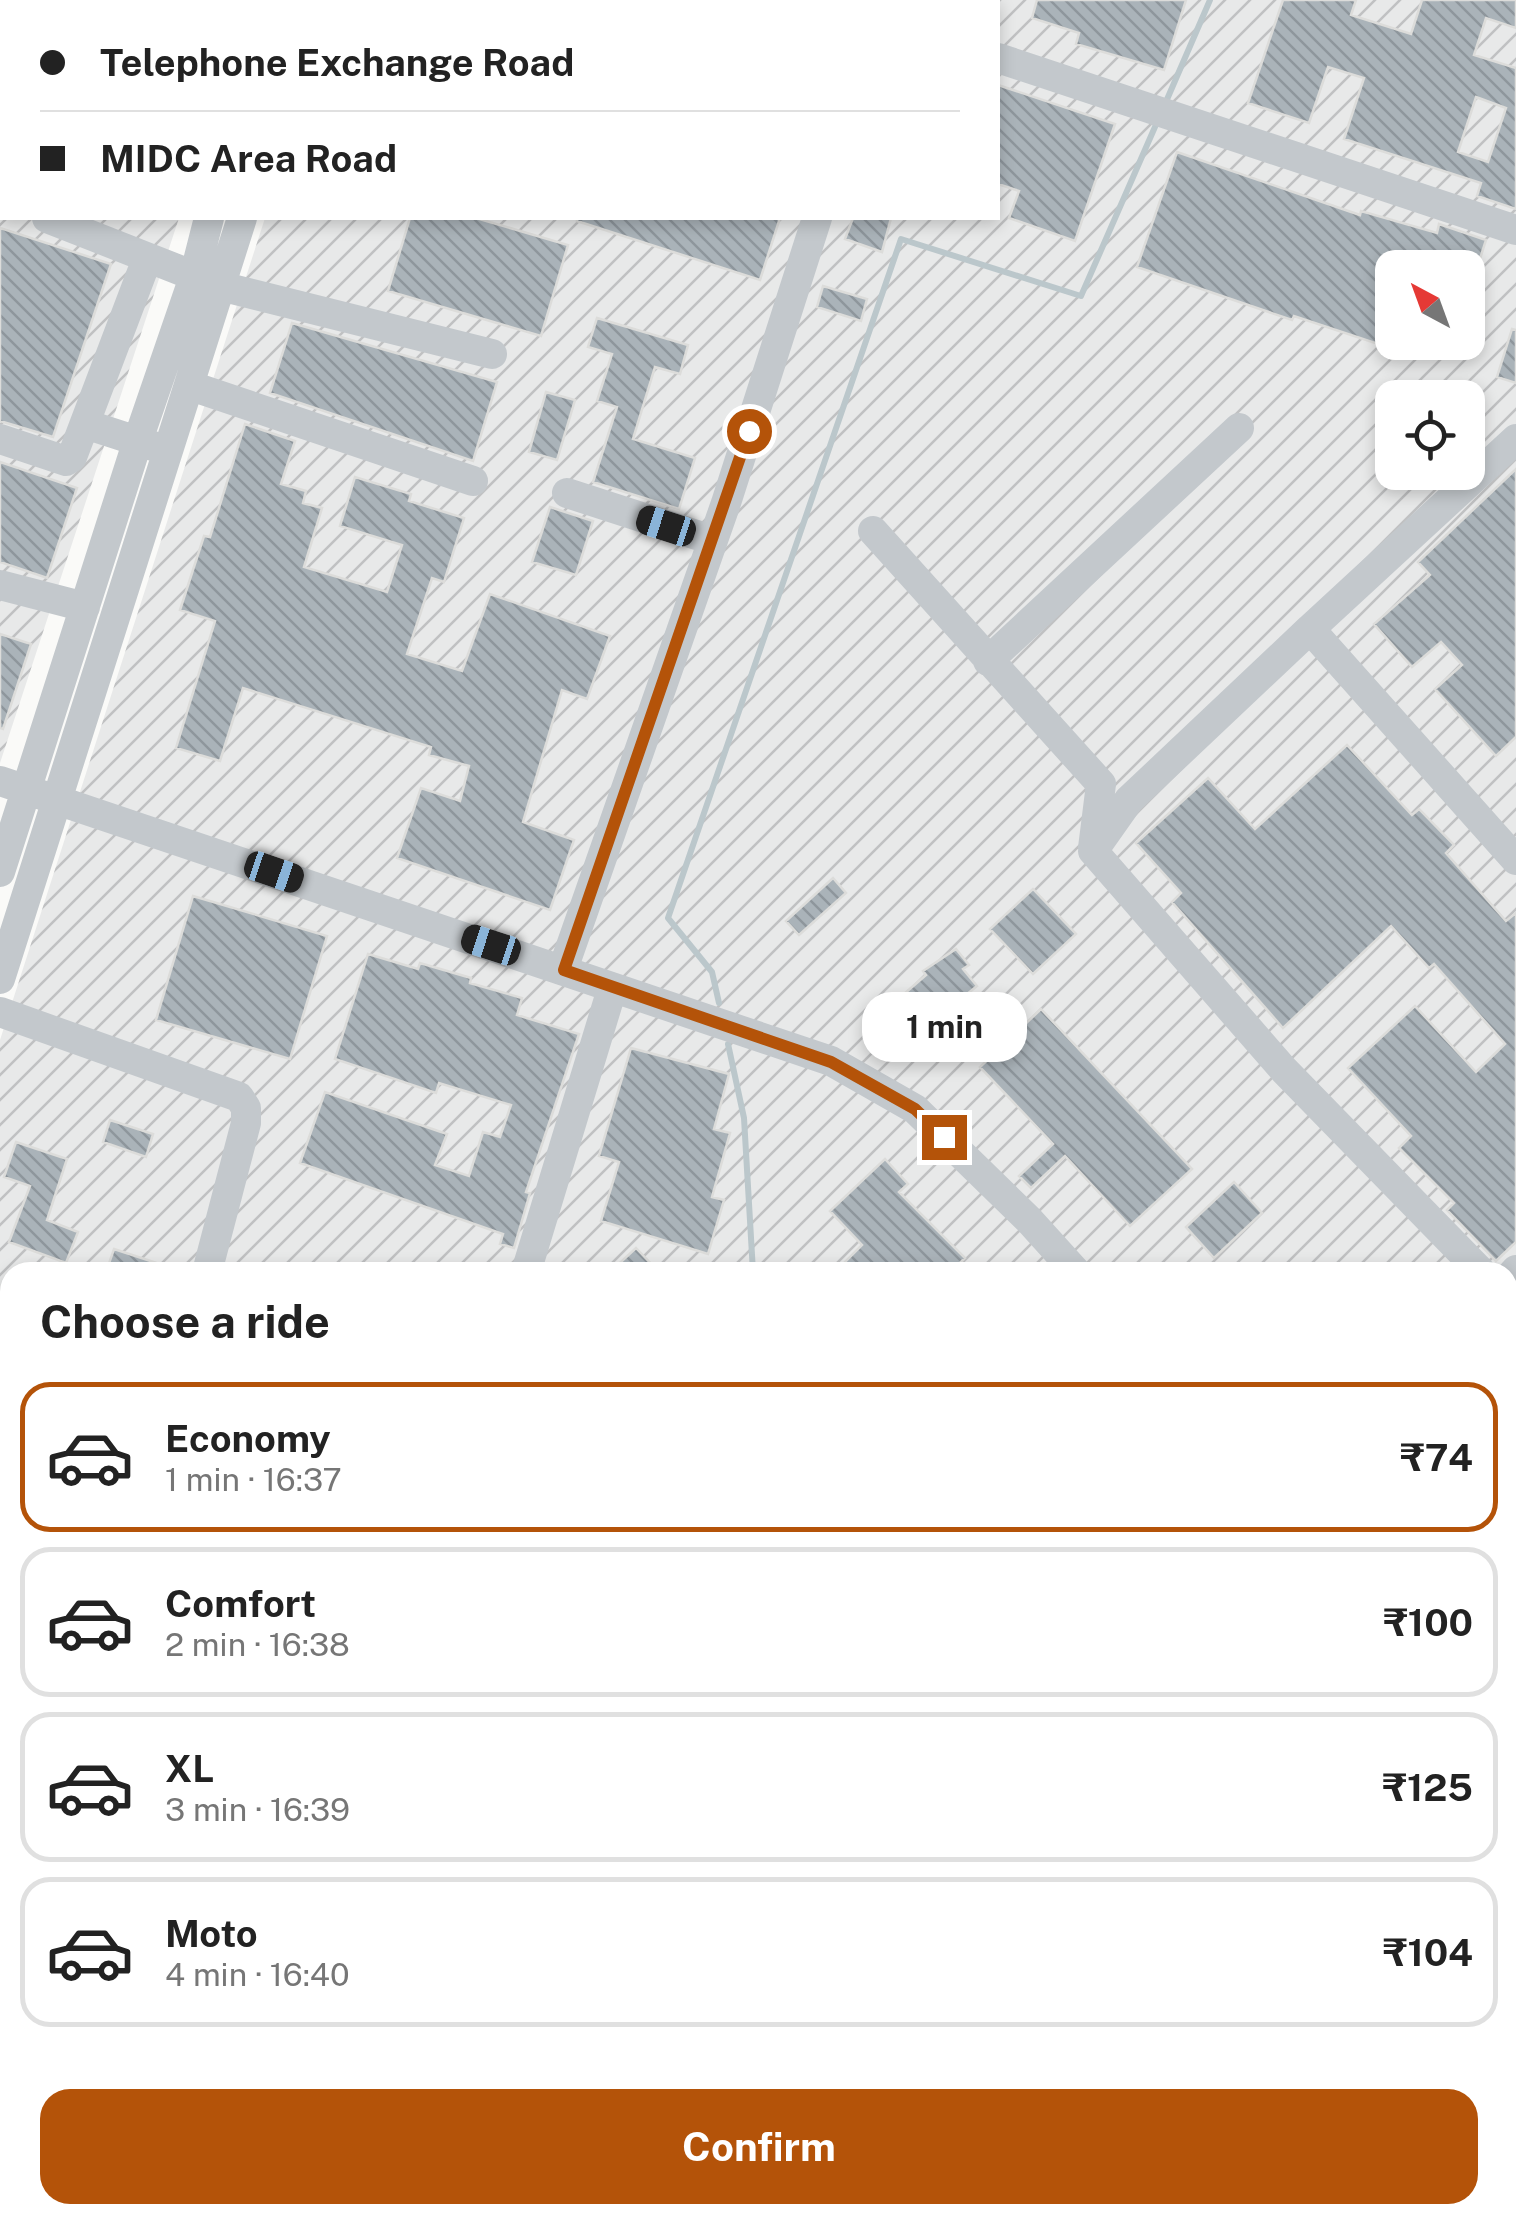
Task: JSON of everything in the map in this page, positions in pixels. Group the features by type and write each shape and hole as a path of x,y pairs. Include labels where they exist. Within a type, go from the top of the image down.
{"street":[{"path":"1000,59 1516,230"},
{"path":"52,220 207,282 492,354"},
{"path":"0,979 190,386 207,282 209,220"},
{"path":"0,872 13,785 81,618 138,440 207,282 241,220"},
{"path":"564,970 817,220"},
{"path":"0,438 68,460 147,259"},
{"path":"190,386 473,481"},
{"path":"84,424 168,451"},
{"path":"988,661 1239,428"},
{"path":"1093,851 1129,800 1516,439"},
{"path":"567,494 712,540"},
{"path":"114,516 144,526"},
{"path":"873,531 1102,784 1093,851 1284,1070 1472,1262"},
{"path":"0,585 81,618 109,639"},
{"path":"1310,629 1516,860"},
{"path":"13,785 831,1062 915,1109 1067,1262"},
{"path":"529,1262 612,988"},
{"path":"0,1012 239,1097 246,1108 246,1123 210,1262"}],"shaded area":[{"path":"1000,0 1516,0 1516,1262 0,1262 0,1040 264,220 1000,220"},
{"path":"0,220 178,220 0,763"}],"building":[{"path":"1037,0 1186,0 1164,70 1076,44 1079,33 1032,18"},
{"path":"1283,0 1356,0 1351,15 1411,34 1422,0 1516,0 1516,28 1486,18 1474,55 1516,68 1516,209 1477,196 1481,183 1344,139 1364,78 1328,67 1309,123 1248,103","holes":["1476,97 1506,108 1488,162 1458,152"]},
{"path":"1000,86 1115,124 1075,241 1009,218 1019,191 1000,185"},
{"path":"1177,152 1360,215 1361,211 1437,233 1439,224 1486,240 1483,250 1375,250 1375,343 1294,316 1292,320 1137,267"},
{"path":"409,220 483,220 568,245 541,336 388,291"},
{"path":"577,220 779,220 760,280"},
{"path":"852,220 890,220 882,252 845,239"},
{"path":"0,228 111,264 53,437 0,421"},
{"path":"823,286 867,299 861,321 817,307"},
{"path":"597,318 688,345 680,374 655,367 633,439 695,458 679,509 593,482 617,407 597,401 612,354 588,347"},
{"path":"292,323 497,382 473,461 270,393"},
{"path":"1512,329 1516,330 1516,383 1497,377"},
{"path":"546,392 575,400 557,460 529,452"},
{"path":"245,424 295,441 281,484 306,491 303,503 322,508 304,567 387,592 402,545 340,526 355,477 411,494 409,501 464,518 444,582 432,578 407,654 462,671 490,594 610,636 587,699 562,690 523,822 574,840 550,910 397,858 421,788 460,801 469,766 429,755 431,747 243,688 220,761 176,748 215,621 180,610 204,536 210,537"},
{"path":"0,462 77,488 47,578 0,562"},
{"path":"1516,469 1516,737 1496,756 1435,689 1462,665 1441,642 1412,667 1374,624 1430,575 1418,562"},
{"path":"550,507 593,521 576,575 532,562"},
{"path":"0,634 31,644 3,729 0,728"},
{"path":"1347,745 1412,815 1419,809 1454,845 1446,853 1506,921 1516,913 1516,1242 1496,1261 1447,1210 1454,1203 1399,1148 1411,1136 1348,1068 1415,1006 1476,1072 1505,1044 1434,964 1429,968 1391,926 1283,1028 1172,902 1181,893 1136,843 1208,778 1255,829"},
{"path":"833,878 846,893 799,935 786,921"},
{"path":"1033,889 1076,934 1033,974 990,929"},
{"path":"193,896 327,936 290,1059 156,1020"},
{"path":"956,949 969,965 963,969 977,986 939,1017 927,1004 919,1011 914,1006 907,1012 897,1000 926,975 923,971"},
{"path":"368,954 418,969 420,963 471,978 470,983 522,998 517,1015 579,1034 526,1192 530,1193 514,1248 500,1244 503,1234 300,1163 325,1092 447,1134 435,1165 469,1176 483,1132 500,1137 511,1105 439,1083 436,1093 335,1059"},
{"path":"1041,1009 1192,1169 1130,1226 1065,1156 1031,1188 1019,1176 1053,1144 980,1067"},
{"path":"631,1048 729,1074 714,1129 730,1133 712,1197 724,1200 708,1254 601,1221 619,1162 599,1156"},
{"path":"110,1120 153,1134 146,1157 103,1142"},
{"path":"16,1142 67,1159 47,1220 78,1232 66,1262 9,1242 30,1186 4,1177"},
{"path":"885,1159 908,1184 899,1192 965,1258 961,1262 845,1262 862,1245 830,1211"},
{"path":"1234,1182 1262,1213 1214,1258 1186,1227"},
{"path":"636,1248 649,1262 621,1262"},
{"path":"114,1249 154,1262 109,1262"}],"waterway":[{"path":"1165,104 1210,0"},
{"path":"719,1003 712,972 668,918 901,239 1081,296 1158,120"},
{"path":"728,1044 744,1118 752,1262"}],"route":[{"path":"749,431 564,970 831,1062 915,1109 944,1137"}]}
